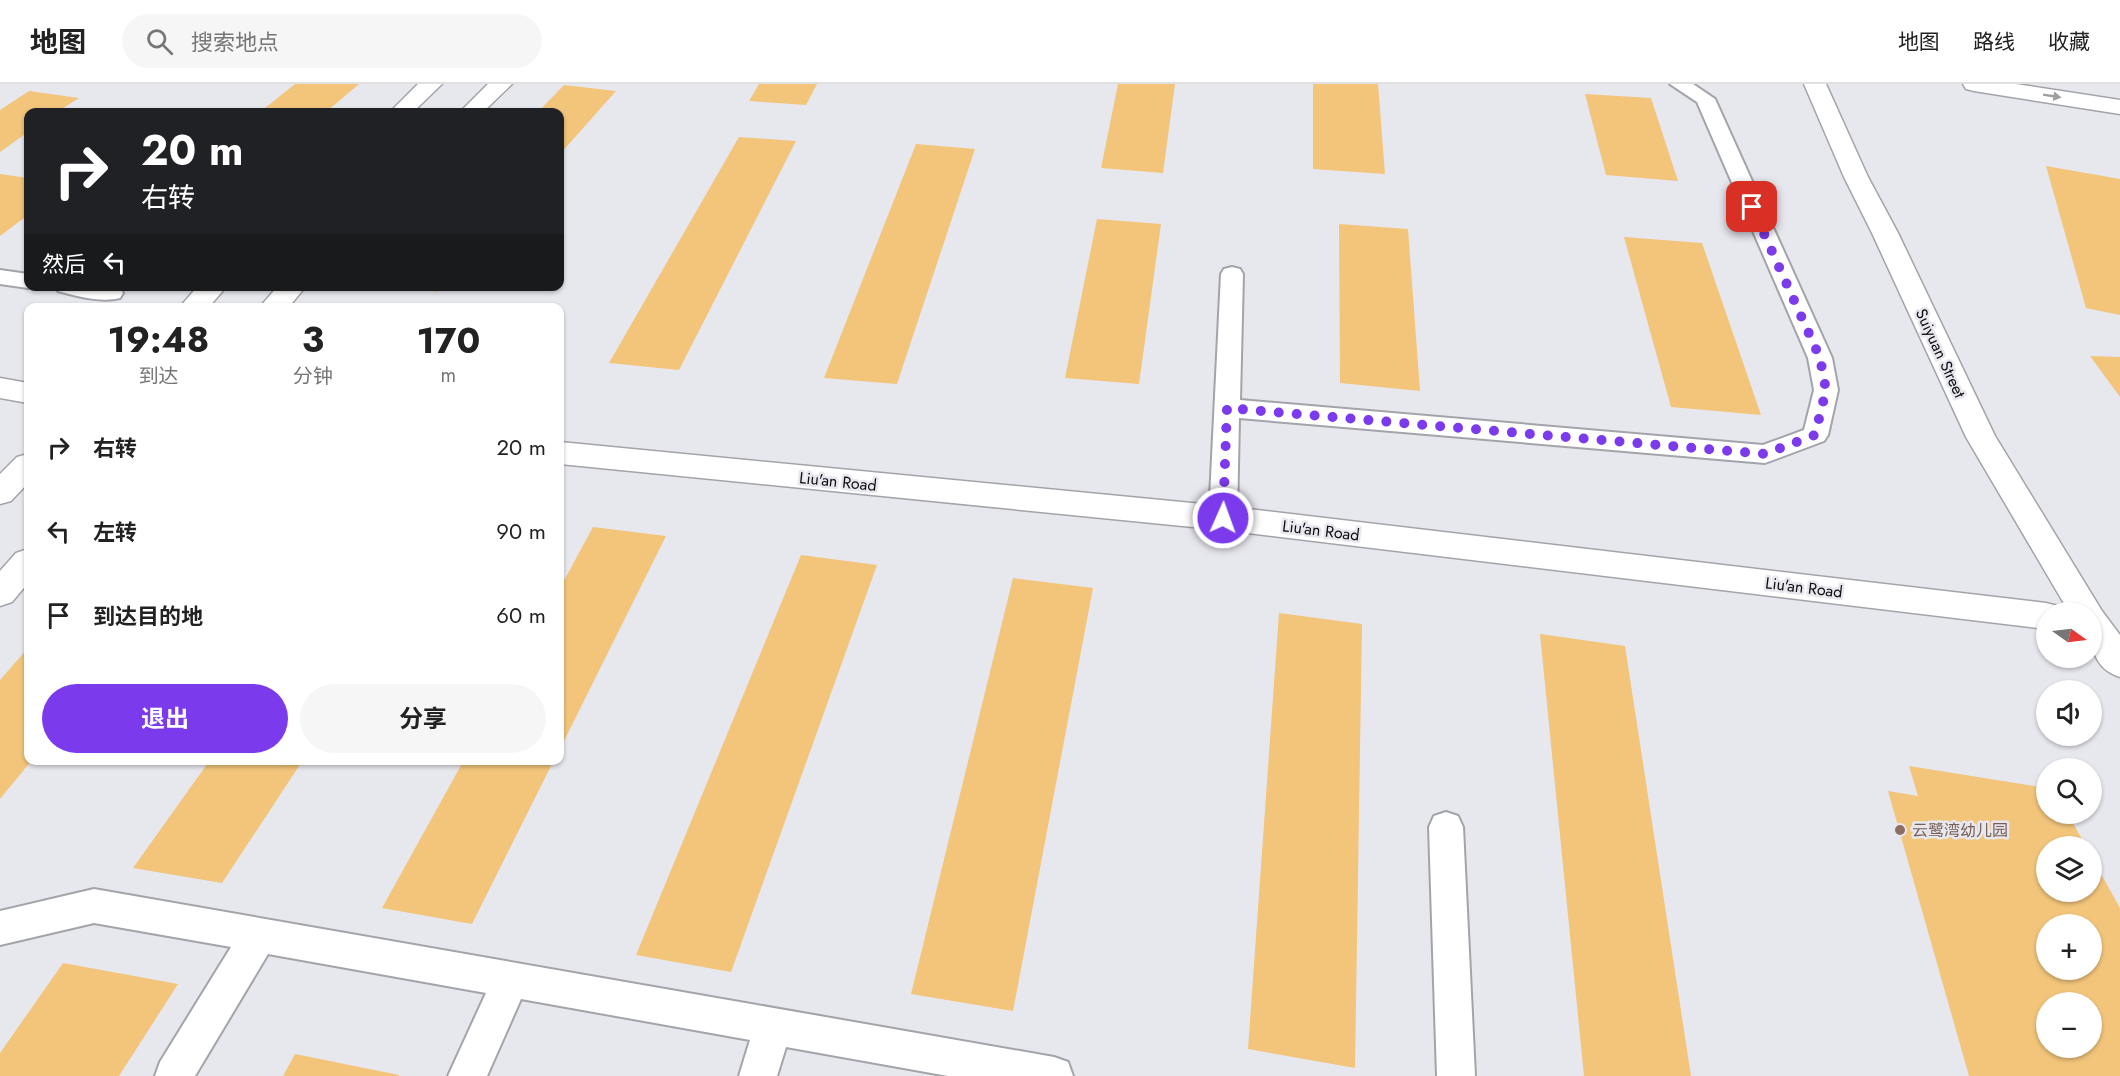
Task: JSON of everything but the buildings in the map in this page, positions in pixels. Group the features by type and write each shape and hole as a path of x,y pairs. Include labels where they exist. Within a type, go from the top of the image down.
{"street":[{"path":"405,108 431,84"},
{"path":"475,108 501,84"},
{"name":"Suiyuan Street","path":"1815,84 1856,177 1885,233 1981,437 2080,602"},
{"path":"1974,84 2120,107"},
{"path":"2098,84 2120,87"},
{"path":"197,303 209,291"},
{"path":"277,303 288,291"},
{"path":"0,388 24,392"},
{"name":"Liu'an Road","path":"564,453 1223,518 2036,615"},
{"path":"0,494 24,469"},
{"path":"0,593 24,566"},
{"path":"2102,637 2120,663"}],"lane":[{"path":"1227,408 1765,454 1815,435 1826,390 1820,358 1705,99 1679,84"},
{"path":"1223,518 1232,274"},
{"path":"0,276 24,280"},
{"path":"99,291 112,293"},
{"path":"2102,626 2120,633"},
{"path":"1446,827 1456,1076"},
{"path":"0,928 94,906 1050,1076"},
{"path":"174,1076 260,935"},
{"path":"468,1076 511,980"},
{"path":"758,1076 773,1026"}],"place":[{"name":"云鹭湾幼儿园","path":"1900,830"}],"route":[{"path":"1223,518 1227,408 1765,454 1815,435 1826,390 1820,358 1752,207"}]}
